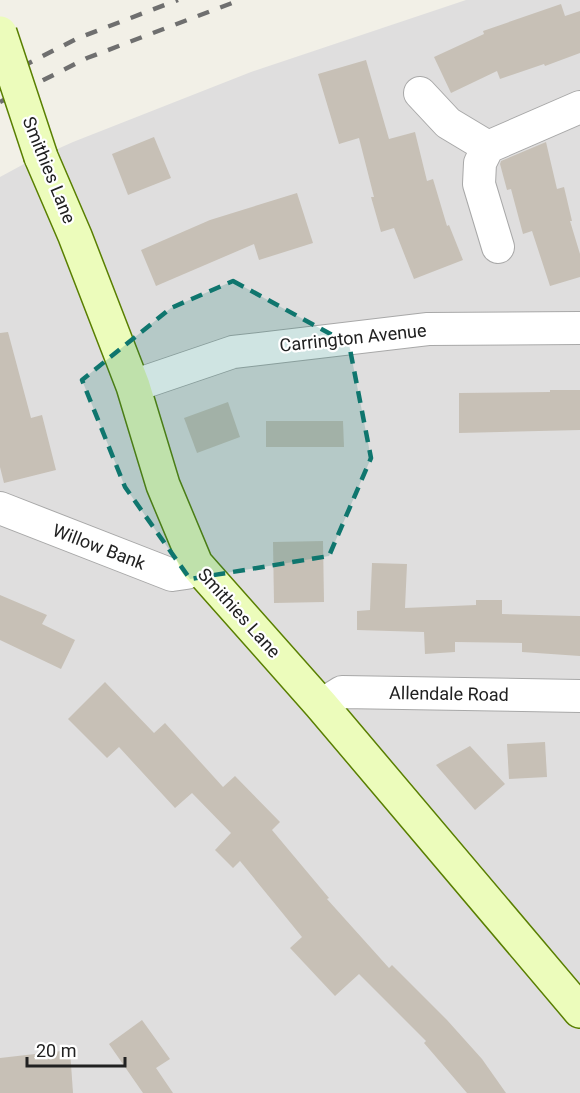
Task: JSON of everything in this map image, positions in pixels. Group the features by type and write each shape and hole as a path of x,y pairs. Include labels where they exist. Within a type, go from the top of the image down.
{"street":[{"name":"Smithies Lane","path":"0,33 40,157 75,236 133,386 163,485 196,564 321,705 580,1011"},
{"path":"420,93 448,123 488,147"},
{"path":"498,247 479,184 480,163 488,147 580,107"},
{"name":"Carrington Avenue","path":"133,386 233,352 428,329 580,328"},
{"name":"Willow Bank","path":"0,508 172,575 186,573 196,564"},
{"name":"Allendale Road","path":"321,705 342,692 580,696"}],"highlighted area":[{"path":"233,281 349,344 371,458 329,556 190,579 125,487 82,380 171,308"}],"shaded area":[{"path":"466,0 580,0 580,1093 0,1093 0,177 73,142 251,72"}],"building":[{"path":"561,4 565,16 580,11 580,53 500,79 497,71 451,93 434,57 484,34 483,31"},
{"path":"366,60 389,139 415,132 427,181 433,179 447,226 449,225 463,260 414,279 394,228 381,232 359,138 339,144 318,74"},
{"path":"154,137 171,178 128,195 112,154"},
{"path":"546,142 557,189 564,187 572,221 570,221 580,254 580,277 550,286 532,231 523,234 511,189 507,190 500,164 501,161"},
{"path":"297,193 313,243 259,260 254,244 156,286 141,250 210,220"},
{"path":"8,332 31,418 42,415 56,470 4,483 0,467 0,333"},
{"path":"550,390 580,390 580,430 459,433 459,393 550,392"},
{"path":"228,402 240,437 197,453 184,418"},
{"path":"266,421 343,421 344,447 266,447"},
{"path":"323,541 324,602 274,603 273,542"},
{"path":"372,563 407,564 405,608 476,605 476,600 502,600 502,614 580,616 580,656 522,652 522,643 455,642 455,652 425,654 424,632 357,630 357,611 370,610"},
{"path":"0,595 47,615 42,624 75,640 61,669 0,640"},
{"path":"105,682 154,733 165,723 223,787 235,776 280,822 272,830 329,898 327,899 389,968 392,965 447,1020 482,1059 506,1093 467,1093 424,1043 426,1041 359,974 335,996 290,948 302,937 240,861 233,868 215,850 231,833 192,793 175,808 119,747 107,758 68,719"},
{"path":"545,742 547,777 509,779 507,744"},
{"path":"470,746 505,784 475,810 436,765"},
{"path":"142,1020 170,1059 156,1068 173,1093 143,1093 109,1044"},
{"path":"70,1050 73,1093 0,1093 0,1058"}],"railway":[{"path":"0,78 78,38 178,0"},
{"path":"0,102 87,58 240,0"}]}
